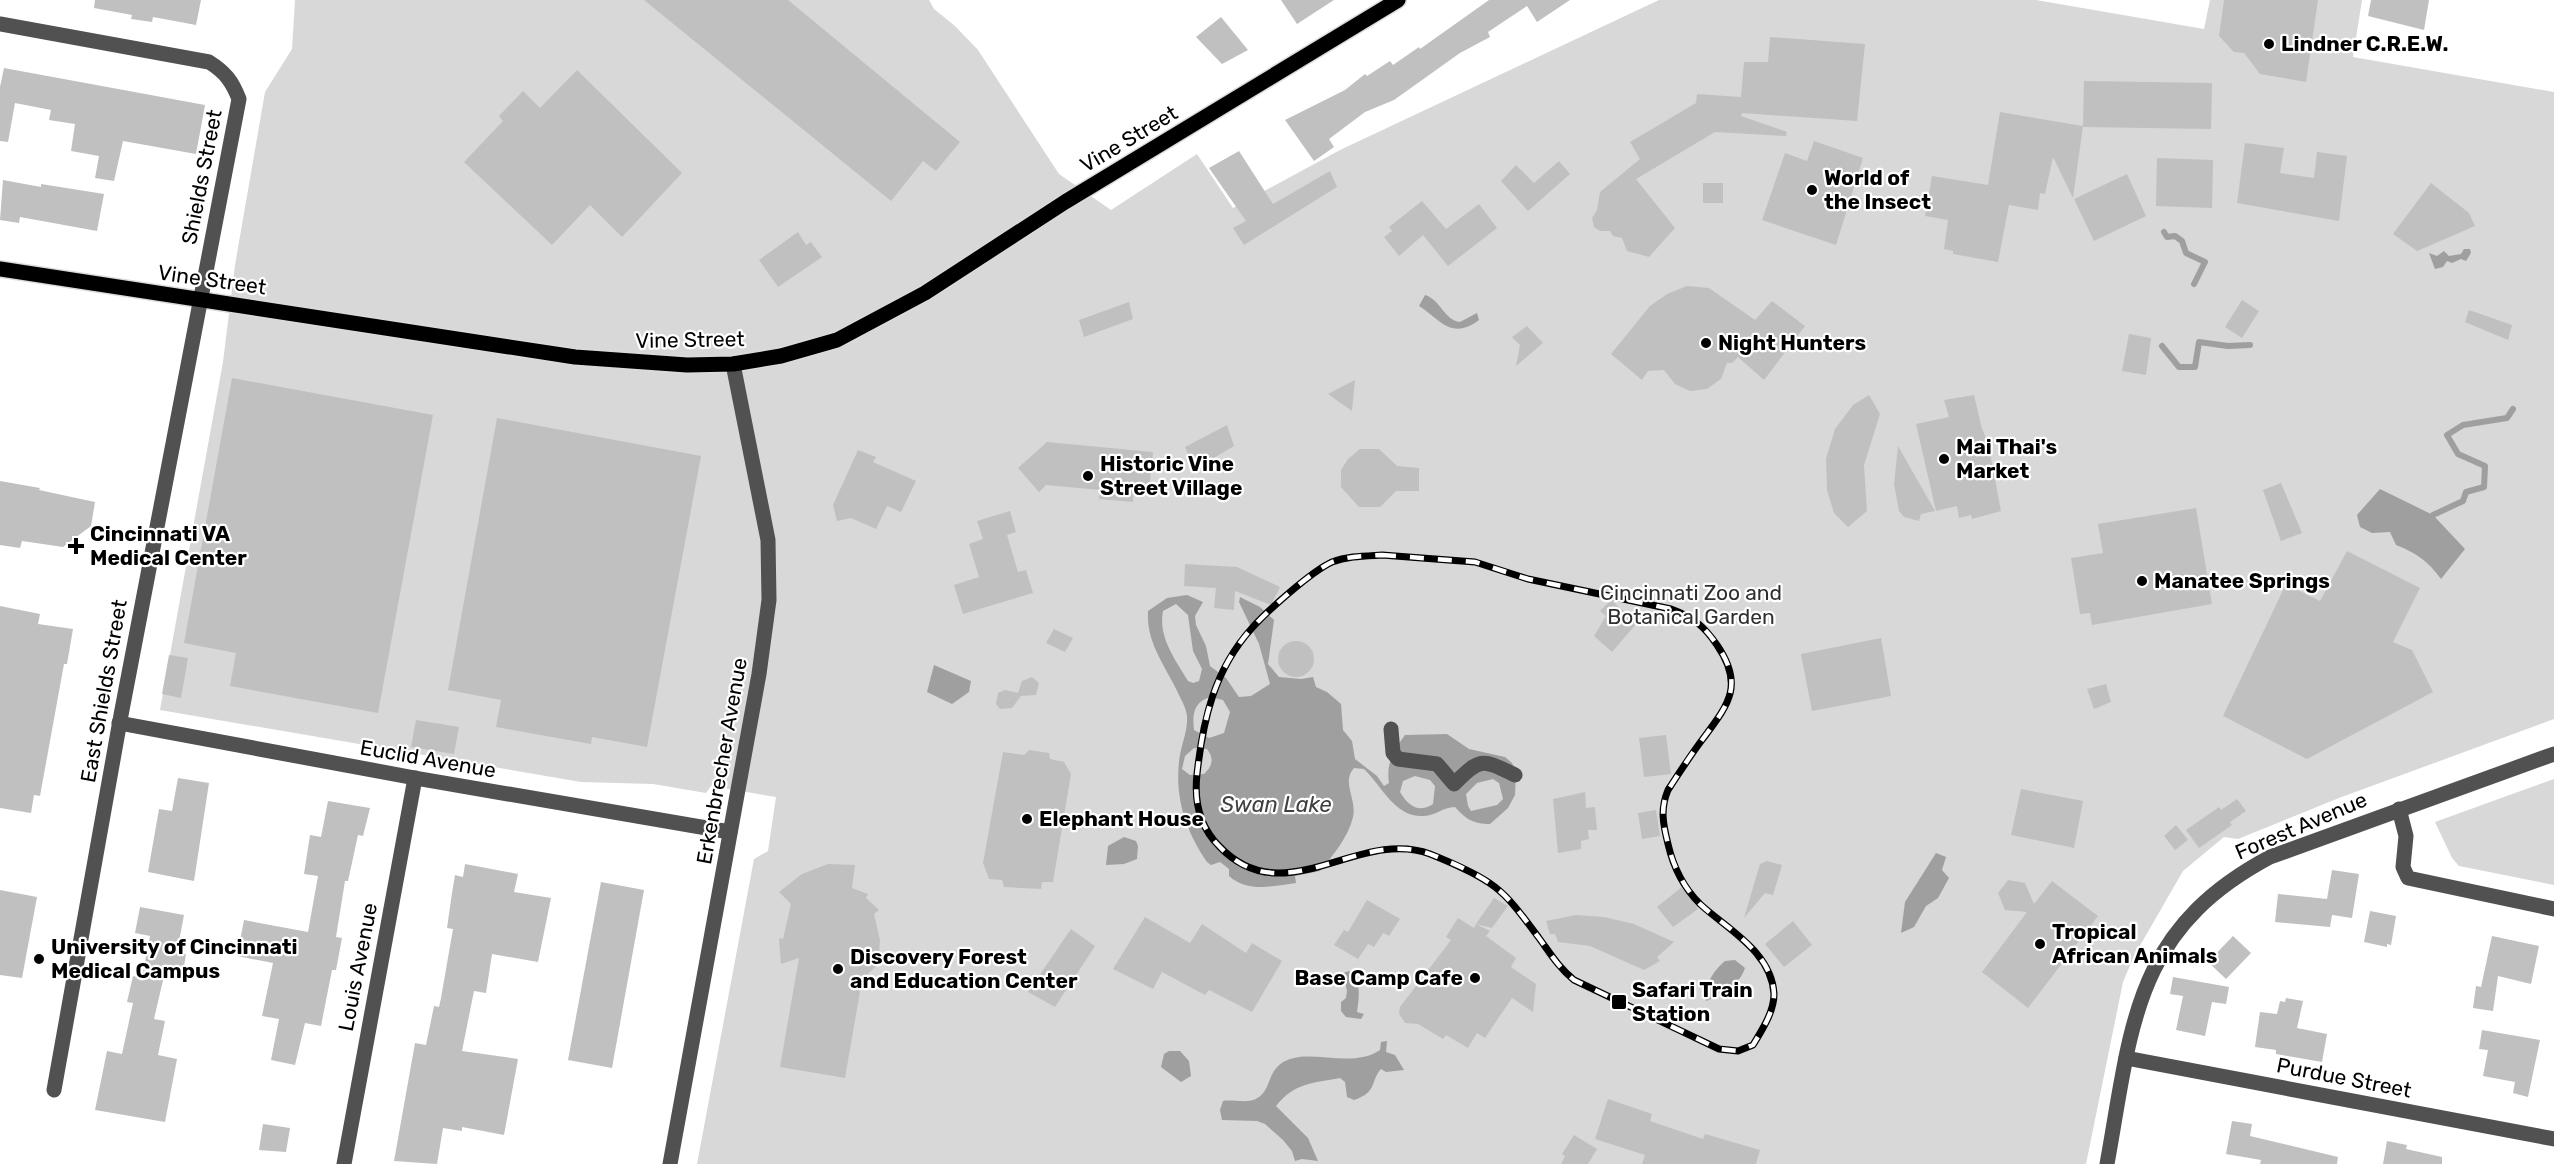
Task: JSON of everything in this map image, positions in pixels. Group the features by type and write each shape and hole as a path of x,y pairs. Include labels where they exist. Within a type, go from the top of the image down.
{"main road":[{"name":"Vine Street","path":"0,269 574,357 652,364 733,364 810,350 873,323 925,293 1065,201 1398,0"}],"street":[{"name":"Shields Street","path":"0,24 209,62 227,76 238,99 200,299"},
{"name":"East Shields Street","path":"54,1090 200,299"},
{"name":"Erkenbrecher Avenue","path":"670,1164 770,600 768,540 733,364"},
{"name":"Euclid Avenue","path":"120,723 415,778 730,832"},
{"path":"1391,729 1393,753 1398,759 1437,764 1454,784 1474,764 1483,762 1491,763 1515,775"},
{"name":"Forest Avenue","path":"2107,1164 2126,1058 2137,1010 2149,976 2167,944 2189,915 2216,890 2270,857 2554,754"},
{"name":"Louis Avenue","path":"344,1164 415,778"},
{"path":"2399,809 2406,836 2403,867 2408,878 2554,909"},
{"name":"Purdue Street","path":"2126,1058 2554,1139"}],"green space":[{"name":"Cincinnati Zoo and Botanical Garden","path":"295,0 929,0 934,9 955,26 978,50 1059,174 1111,210 1197,154 1233,208 1340,150 1659,0 2036,0 2204,29 2210,0 2362,0 2353,57 2554,92 2554,719 2339,798 2238,839 2224,837 2183,871 2134,956 2123,982 2086,1164 697,1164 754,859 768,851 776,797 711,786 706,793 653,784 581,782 160,710 223,362 235,265 265,92 292,49"},
{"path":"2554,779 2554,885 2459,866 2452,858 2435,822"}],"water":[{"path":"2464,249 2470,249 2471,253 2466,261 2461,259 2452,263 2447,261 2443,267 2435,269 2429,253 2437,256 2444,251 2449,256 2461,254"},
{"path":"1425,295 1435,301 1450,318 1460,322 1477,313 1479,320 1461,328 1446,326 1419,306"},
{"path":"2380,489 2433,515 2465,549 2441,579 2421,558 2396,545 2390,532 2372,533 2360,527 2357,515"},
{"name":"Swan Lake","path":"1187,595 1203,602 1195,616 1196,625 1206,646 1210,666 1226,678 1239,697 1251,696 1270,684 1259,644 1239,602 1240,597 1260,607 1274,620 1268,664 1279,677 1301,679 1313,677 1316,687 1327,692 1341,704 1343,730 1352,741 1355,759 1377,776 1384,786 1389,783 1391,758 1405,735 1447,734 1469,749 1505,757 1512,763 1516,771 1515,795 1508,808 1490,824 1470,820 1455,807 1428,816 1414,815 1405,812 1390,800 1364,769 1354,768 1349,779 1354,810 1351,825 1340,846 1320,871 1295,876 1296,883 1278,886 1252,886 1236,881 1229,876 1229,869 1220,862 1211,865 1207,862 1193,838 1181,802 1178,776 1187,714 1158,654 1148,623 1148,611 1167,598","holes":["1176,604 1188,615 1193,651 1202,669 1199,681 1193,683 1188,681 1173,656 1165,639 1163,611","1210,697 1223,700 1230,712 1224,733 1209,738 1194,730 1195,709","1194,748 1207,749 1212,759 1211,765 1204,774 1190,775 1182,769 1185,756","1415,776 1430,780 1435,786 1433,804 1423,808 1414,807 1400,792 1403,781","1493,779 1499,783 1503,799 1497,805 1471,811 1466,794 1477,783"]},
{"path":"934,665 971,681 969,692 952,704 927,692"},
{"path":"1124,837 1136,841 1137,859 1124,864 1106,865 1108,846"},
{"path":"1936,853 1946,857 1942,870 1949,878 1938,898 1926,906 1914,927 1901,933 1905,902"},
{"path":"1735,960 1745,968 1739,980 1724,992 1706,1001 1706,990 1713,974 1725,961"},
{"path":"1349,971 1358,984 1357,1012 1364,1014 1361,1019 1346,1017 1341,1011 1341,1002 1346,998 1347,991 1343,973"},
{"path":"1387,1041 1386,1052 1395,1055 1404,1070 1386,1072 1381,1069 1370,1090 1362,1097 1354,1100 1347,1097 1345,1082 1340,1078 1297,1088 1276,1106 1308,1138 1318,1161 1302,1159 1295,1161 1292,1151 1265,1124 1257,1121 1222,1120 1220,1110 1223,1101 1246,1101 1259,1097 1264,1093 1275,1069 1288,1060 1308,1056 1361,1057 1380,1050 1381,1042"},
{"path":"1169,1051 1180,1051 1189,1061 1191,1076 1181,1082 1161,1067 1164,1054"}],"building":[{"path":"95,0 201,0 196,25 153,17 152,22 131,19 132,15 94,8"},
{"path":"644,0 788,0 960,142 936,171 923,161 891,201"},
{"path":"1281,0 1334,0 1297,24"},
{"path":"1489,0 1570,0 1537,22 1527,6 1488,32 1490,37 1460,53 1394,100 1365,112 1329,139 1334,147 1314,161 1285,120 1345,90 1365,74 1367,76 1390,61 1393,65 1419,47 1420,49"},
{"name":"Lindner C.R.E.W.","path":"2224,0 2318,0 2306,82 2260,74 2244,53 2234,52 2219,36"},
{"path":"2371,0 2429,0 2424,30 2368,16"},
{"path":"1221,17 1248,50 1222,64 1196,37"},
{"path":"1770,37 1865,44 1857,121 1742,113 1741,116 1787,132 1786,136 1715,132 1636,179 1675,228 1649,257 1627,251 1622,238 1613,236 1610,231 1600,231 1594,227 1592,218 1597,210 1600,192 1640,159 1630,142 1696,103 1697,94 1741,97 1744,62 1768,62"},
{"path":"4,68 205,105 196,154 123,141 114,181 95,178 99,156 71,151 75,124 49,120 51,110 15,103 8,142 0,141 0,87"},
{"path":"577,70 682,173 622,237 590,205 552,245 464,162 503,121 499,116 523,91 540,108"},
{"path":"2084,81 2212,83 2211,129 2083,127"},
{"path":"2000,112 2083,126 2073,198 2053,157 2045,194 2040,193 2038,210 2009,205 1998,262 1953,254 1953,251 1944,249 1948,220 1925,216 1932,176 1988,185"},
{"name":"World of the Insect","path":"1814,141 1863,158 1836,245 1762,220 1785,153 1807,161"},
{"path":"2245,143 2284,148 2280,173 2314,178 2317,152 2347,156 2339,221 2237,203"},
{"path":"1239,151 1273,204 1330,171 1337,187 1244,245 1233,228 1246,221 1209,168"},
{"path":"2157,158 2213,160 2212,208 2156,206"},
{"path":"1559,161 1570,174 1528,211 1501,181 1516,165 1534,183"},
{"path":"2127,174 2146,216 2094,241 2074,199"},
{"path":"3,180 104,194 97,231 20,217 19,223 0,220"},
{"path":"1703,183 1723,183 1723,203 1703,203"},
{"path":"2431,183 2469,213 2475,226 2417,251 2393,234"},
{"path":"1422,201 1446,229 1479,204 1497,228 1448,266 1423,235 1399,256 1384,237 1392,231 1389,227"},
{"path":"798,232 806,245 811,242 822,257 778,287 759,260"},
{"name":"Night Hunters","path":"1687,286 1709,288 1755,320 1772,301 1805,326 1764,380 1738,357 1732,363 1727,363 1721,379 1707,389 1690,391 1675,384 1664,370 1648,371 1642,380 1611,354 1650,306 1667,294"},
{"path":"2242,300 2259,311 2242,338 2225,327"},
{"path":"1129,302 1133,319 1084,337 1079,320"},
{"path":"2469,310 2512,325 2508,340 2465,322"},
{"path":"1527,326 1543,343 1516,366 1520,345 1512,337"},
{"path":"2129,334 2151,338 2146,375 2122,371"},
{"path":"232,378 433,415 378,713 230,686 236,653 184,643"},
{"path":"1355,380 1352,411 1328,394"},
{"path":"1869,395 1880,414 1864,465 1867,511 1848,527 1834,513 1827,490 1826,459 1835,429 1853,405"},
{"name":"Mai Thai's Market","path":"1974,395 1982,429 1988,442 2001,511 1972,519 1971,515 1959,518 1957,506 1936,511 1916,424 1949,417 1944,400"},
{"path":"497,418 701,456 647,747 592,737 591,744 496,727 501,700 448,690"},
{"path":"1227,425 1234,446 1200,466 1197,462 1192,464 1185,447"},
{"name":"Historic Vine Street Village","path":"1047,442 1153,452 1149,493 1134,491 1133,502 1099,499 1100,490 1046,485 1039,492 1018,468"},
{"path":"1898,446 1935,511 1921,514 1919,521 1904,517 1899,511 1894,484"},
{"path":"1360,449 1379,449 1397,466 1419,468 1419,491 1396,491 1380,507 1359,507 1341,487 1341,470 1348,459"},
{"path":"858,450 876,457 873,462 916,481 901,512 887,506 876,529 851,518 837,521 833,505"},
{"path":"0,481 95,502 91,526 63,547 22,541 20,548 0,545"},
{"path":"2281,483 2302,533 2281,541 2263,490"},
{"name":"Manatee Springs","path":"2196,508 2212,604 2092,625 2090,613 2080,614 2071,558 2103,553 2098,524"},
{"path":"1010,511 1016,532 1007,535 1018,572 1026,570 1033,593 963,614 954,585 979,577 969,544 983,539 977,521"},
{"path":"2347,551 2420,588 2393,642 2412,650 2433,692 2307,759 2223,716 2286,584 2320,601"},
{"path":"1185,564 1237,567 1280,587 1271,605 1235,591 1234,610 1214,608 1216,588 1184,586"},
{"path":"1611,600 1637,623 1612,652 1594,636 1606,616 1600,611"},
{"path":"0,606 40,614 38,624 73,629 67,664 64,664 40,796 34,795 31,813 0,808"},
{"path":"1054,629 1073,638 1065,652 1046,643"},
{"path":"1881,638 1891,696 1812,711 1801,654"},
{"path":"1296,641 1309,646 1314,659 1309,672 1296,677 1283,672 1278,659 1283,646"},
{"path":"169,655 188,658 181,698 162,694"},
{"path":"1032,677 1039,683 1036,695 1021,696 1012,708 1000,709 996,704 998,693 1005,690 1018,693 1022,681"},
{"path":"2106,684 2111,702 2094,709 2087,689"},
{"path":"416,720 459,727 454,754 411,747"},
{"path":"1666,735 1671,774 1644,777 1639,738"},
{"name":"Elephant House","path":"1029,750 1049,753 1050,759 1064,762 1071,774 1053,882 1042,882 1041,889 1004,887 1002,880 989,879 983,863 1003,752 1024,755"},
{"path":"178,778 209,783 194,881 148,872 159,809 172,811"},
{"path":"2021,789 2083,801 2074,848 2011,835"},
{"path":"1585,792 1586,808 1595,807 1597,830 1588,830 1589,839 1581,841 1581,849 1558,853 1553,799"},
{"path":"2237,799 2246,811 2230,822 2232,825 2199,848 2186,830 2219,807 2221,810"},
{"path":"328,801 370,808 363,836 358,835 348,881 345,881 336,937 342,938 336,970 332,970 321,1026 305,1023 295,1065 271,1060 279,1019 262,1016 273,963 237,956 244,920 308,932 318,876 304,874 310,835 321,837"},
{"path":"1656,810 1660,836 1642,839 1638,813"},
{"path":"2176,825 2188,840 2175,850 2164,836"},
{"path":"1767,861 1782,865 1773,895 1765,893 1744,918 1760,864"},
{"path":"465,864 518,874 514,892 551,898 538,962 492,954 486,993 474,991 462,1051 518,1059 504,1135 462,1127 462,1131 443,1128 437,1164 394,1161 415,1043 426,1045 434,1006 439,1007 453,929 447,928 455,875 463,877"},
{"name":"Discovery Forest and Education Center","path":"828,864 855,865 852,888 868,894 866,898 879,910 874,914 880,940 879,955 875,967 862,980 845,1078 780,1067 799,958 781,964 779,938 783,939 791,904 779,892 802,874"},
{"path":"2332,870 2359,874 2352,918 2332,915 2330,927 2275,922 2278,894 2327,899"},
{"name":"Tropical African Animals","path":"2008,880 2025,883 2034,904 2052,881 2098,916 2028,1008 1982,972 2027,912 2005,910 1998,893"},
{"path":"601,882 644,890 612,1068 568,1060"},
{"path":"1682,887 1698,909 1673,927 1657,907"},
{"path":"0,890 37,897 22,978 0,975"},
{"path":"1494,898 1508,906 1492,928 1476,924"},
{"path":"1367,900 1400,919 1389,936 1383,933 1374,947 1368,944 1358,959 1334,945 1344,930 1348,932"},
{"path":"140,907 184,915 177,952 186,954 182,979 164,976 154,1019 165,1021 158,1055 177,1059 165,1122 95,1110 107,1051 122,1054 133,1003 127,1002 133,976 142,978 150,936 135,933"},
{"path":"2370,911 2396,916 2391,945 2387,944 2387,947 2364,942"},
{"path":"1576,915 1604,917 1634,924 1674,942 1657,957 1660,961 1644,970 1590,946 1558,942 1555,934 1550,934 1546,921"},
{"path":"1145,917 1190,943 1202,924 1246,953 1252,943 1282,961 1252,1012 1209,990 1205,995 1162,972 1153,989 1113,969"},
{"name":"Base Camp Cafe","path":"1458,918 1474,928 1476,924 1490,931 1486,936 1516,958 1511,967 1536,984 1533,1012 1512,998 1485,1038 1477,1033 1468,1048 1446,1035 1443,1039 1418,1024 1405,1023 1399,1014 1400,1007 1451,940 1446,937"},
{"path":"1793,921 1812,945 1784,967 1765,944"},
{"path":"1071,929 1095,946 1055,1007 1028,992"},
{"path":"2233,936 2251,953 2226,979 2208,962"},
{"path":"2492,936 2539,946 2531,984 2498,976 2493,1011 2473,1008 2476,986 2481,987"},
{"path":"2173,977 2229,987 2226,1004 2212,1002 2205,1036 2176,1030 2183,996 2170,994"},
{"path":"2286,998 2303,1001 2297,1028 2327,1034 2322,1062 2276,1054 2276,1050 2255,1047 2260,1012 2277,1014 2280,1001 2285,1002"},
{"path":"2482,1030 2540,1040 2528,1097 2513,1093 2515,1082 2483,1076 2488,1050 2479,1049"},
{"path":"1608,1099 1652,1114 1650,1121 1703,1139 1705,1134 1760,1150 1756,1164 1642,1164 1645,1155 1595,1139"},
{"path":"2232,1121 2252,1124 2250,1136 2338,1157 2337,1164 2260,1164 2261,1160 2226,1154"},
{"path":"263,1124 290,1128 286,1152 259,1150"},
{"path":"1574,1135 1597,1149 1588,1164 1561,1164 1565,1156 1562,1154"},
{"path":"2387,1141 2407,1145 2406,1149 2442,1157 2442,1164 2383,1164"}],"waterway":[{"path":"2164,232 2167,237 2175,236 2182,241 2186,253 2205,262 2194,284"},
{"path":"2162,346 2179,367 2195,367 2199,342 2228,346 2250,345"},
{"path":"2433,515 2463,501 2466,492 2484,487 2485,466 2458,454 2447,435 2463,425 2507,418 2513,409"}],"railway":[{"path":"1382,555 1475,562 1528,579 1671,609 1692,619 1712,638 1730,672 1730,695 1719,716 1668,790 1663,810 1664,823 1673,860 1689,891 1700,904 1735,932 1757,954 1771,979 1774,994 1772,1007 1753,1045 1738,1051 1719,1049 1574,980 1559,965 1501,892 1472,873 1430,854 1403,849 1376,851 1295,872 1269,873 1244,865 1212,838 1199,813 1196,794 1197,774 1212,696 1228,661 1259,621 1290,592 1323,567 1338,560 1382,555"}],"place":[{"name":"Lindner C.R.E.W.","path":"2269,44"},
{"name":"World of the Insect","path":"1812,190"},
{"name":"Night Hunters","path":"1706,343"},
{"name":"Mai Thai's Market","path":"1944,459"},
{"name":"Historic Vine Street Village","path":"1088,476"},
{"name":"Cincinnati VA Medical Center","path":"76,546"},
{"name":"Manatee Springs","path":"2142,581"},
{"name":"Elephant House","path":"1027,819"},
{"name":"Tropical African Animals","path":"2040,944"},
{"name":"University of Cincinnati Medical Campus","path":"39,959"},
{"name":"Discovery Forest and Education Center","path":"838,969"},
{"name":"Base Camp Cafe","path":"1475,978"},
{"name":"Safari Train Station","path":"1619,1002"}]}
